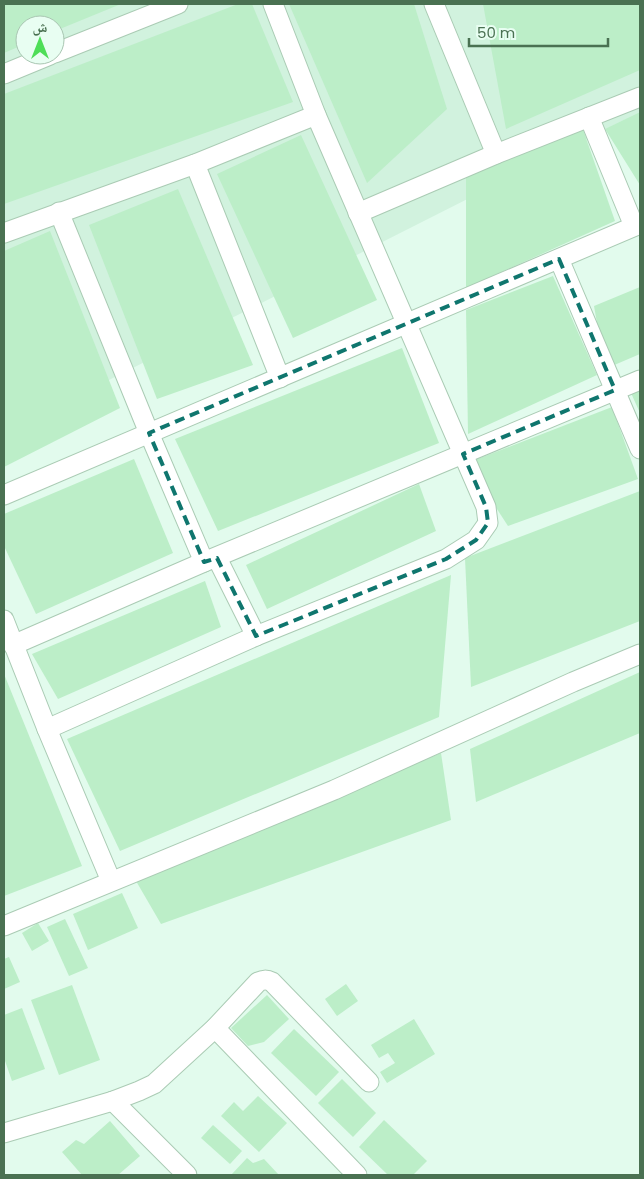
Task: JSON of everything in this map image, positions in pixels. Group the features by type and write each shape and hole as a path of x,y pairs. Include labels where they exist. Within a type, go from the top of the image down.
{"street":[{"path":"65,49 178,4"},
{"path":"47,728 256,636 446,559 476,540 488,523 486,507 316,115 273,4"},
{"path":"434,4 496,154"},
{"path":"4,74 26,65"},
{"path":"358,213 496,154 640,97"},
{"path":"4,233 195,164 316,115"},
{"path":"4,495 637,225 589,117"},
{"path":"195,164 280,378"},
{"path":"59,212 149,433 211,560 256,636"},
{"path":"559,259 640,449"},
{"path":"13,645 640,380"},
{"path":"4,620 47,728 112,881"},
{"path":"4,926 334,790 573,682 640,654"},
{"path":"4,1133 112,1101 154,1084 215,1028 258,982 267,979 369,1082"},
{"path":"215,1028 357,1175"},
{"path":"112,1101 187,1175"}],"highlighted area":[{"path":"559,259 615,390 463,454 486,507 488,523 476,540 446,559 256,636 217,558 204,562 149,433"}],"shaded area":[{"path":"4,4 640,4 640,112 4,433"}],"building":[{"path":"4,4 121,4 65,27 65,15 15,15 15,48 4,53"},
{"path":"238,4 252,4 293,102 4,204 4,94"},
{"path":"289,4 414,4 447,109 367,183"},
{"path":"483,4 640,4 640,70 506,129"},
{"path":"640,112 640,185 605,129"},
{"path":"580,121 615,221 466,288 466,177"},
{"path":"301,135 377,300 293,338 217,174"},
{"path":"178,189 253,365 157,399 89,225"},
{"path":"50,231 120,408 4,467 4,251"},
{"path":"553,276 597,375 468,434 466,310"},
{"path":"640,287 640,354 605,369 594,306"},
{"path":"402,348 439,443 218,531 175,439"},
{"path":"640,389 640,413 631,393"},
{"path":"612,407 638,479 508,526 467,463"},
{"path":"134,459 173,553 36,614 4,546 4,514"},
{"path":"419,484 436,531 267,609 246,565"},
{"path":"640,491 640,621 471,687 465,558"},
{"path":"451,575 439,717 120,851 67,739"},
{"path":"205,581 221,627 58,699 32,654"},
{"path":"640,672 640,733 476,802 470,749"},
{"path":"4,674 82,866 4,896"},
{"path":"441,753 451,820 161,924 136,881"},
{"path":"122,893 138,928 88,950 73,914"},
{"path":"65,919 88,968 69,976 47,927"},
{"path":"38,923 49,941 32,951 22,933"},
{"path":"9,957 20,982 4,989 4,959"},
{"path":"346,984 358,1001 337,1016 325,999"},
{"path":"72,985 100,1060 59,1075 31,1000"},
{"path":"267,995 289,1019 264,1042 248,1046 231,1028"},
{"path":"22,1008 45,1069 12,1081 4,1058 4,1015"},
{"path":"414,1019 435,1054 387,1083 380,1072 395,1063 388,1053 379,1058 371,1045"},
{"path":"294,1029 339,1072 316,1096 271,1053"},
{"path":"342,1079 376,1113 353,1137 318,1103"},
{"path":"258,1096 287,1123 259,1152 221,1116 234,1102 243,1111"},
{"path":"384,1120 427,1161 413,1175 388,1175 359,1147"},
{"path":"110,1121 140,1156 118,1175 82,1175 62,1152 76,1140 84,1144"},
{"path":"213,1125 242,1151 230,1164 201,1138"},
{"path":"247,1158 253,1163 264,1159 279,1175 231,1175"}]}
